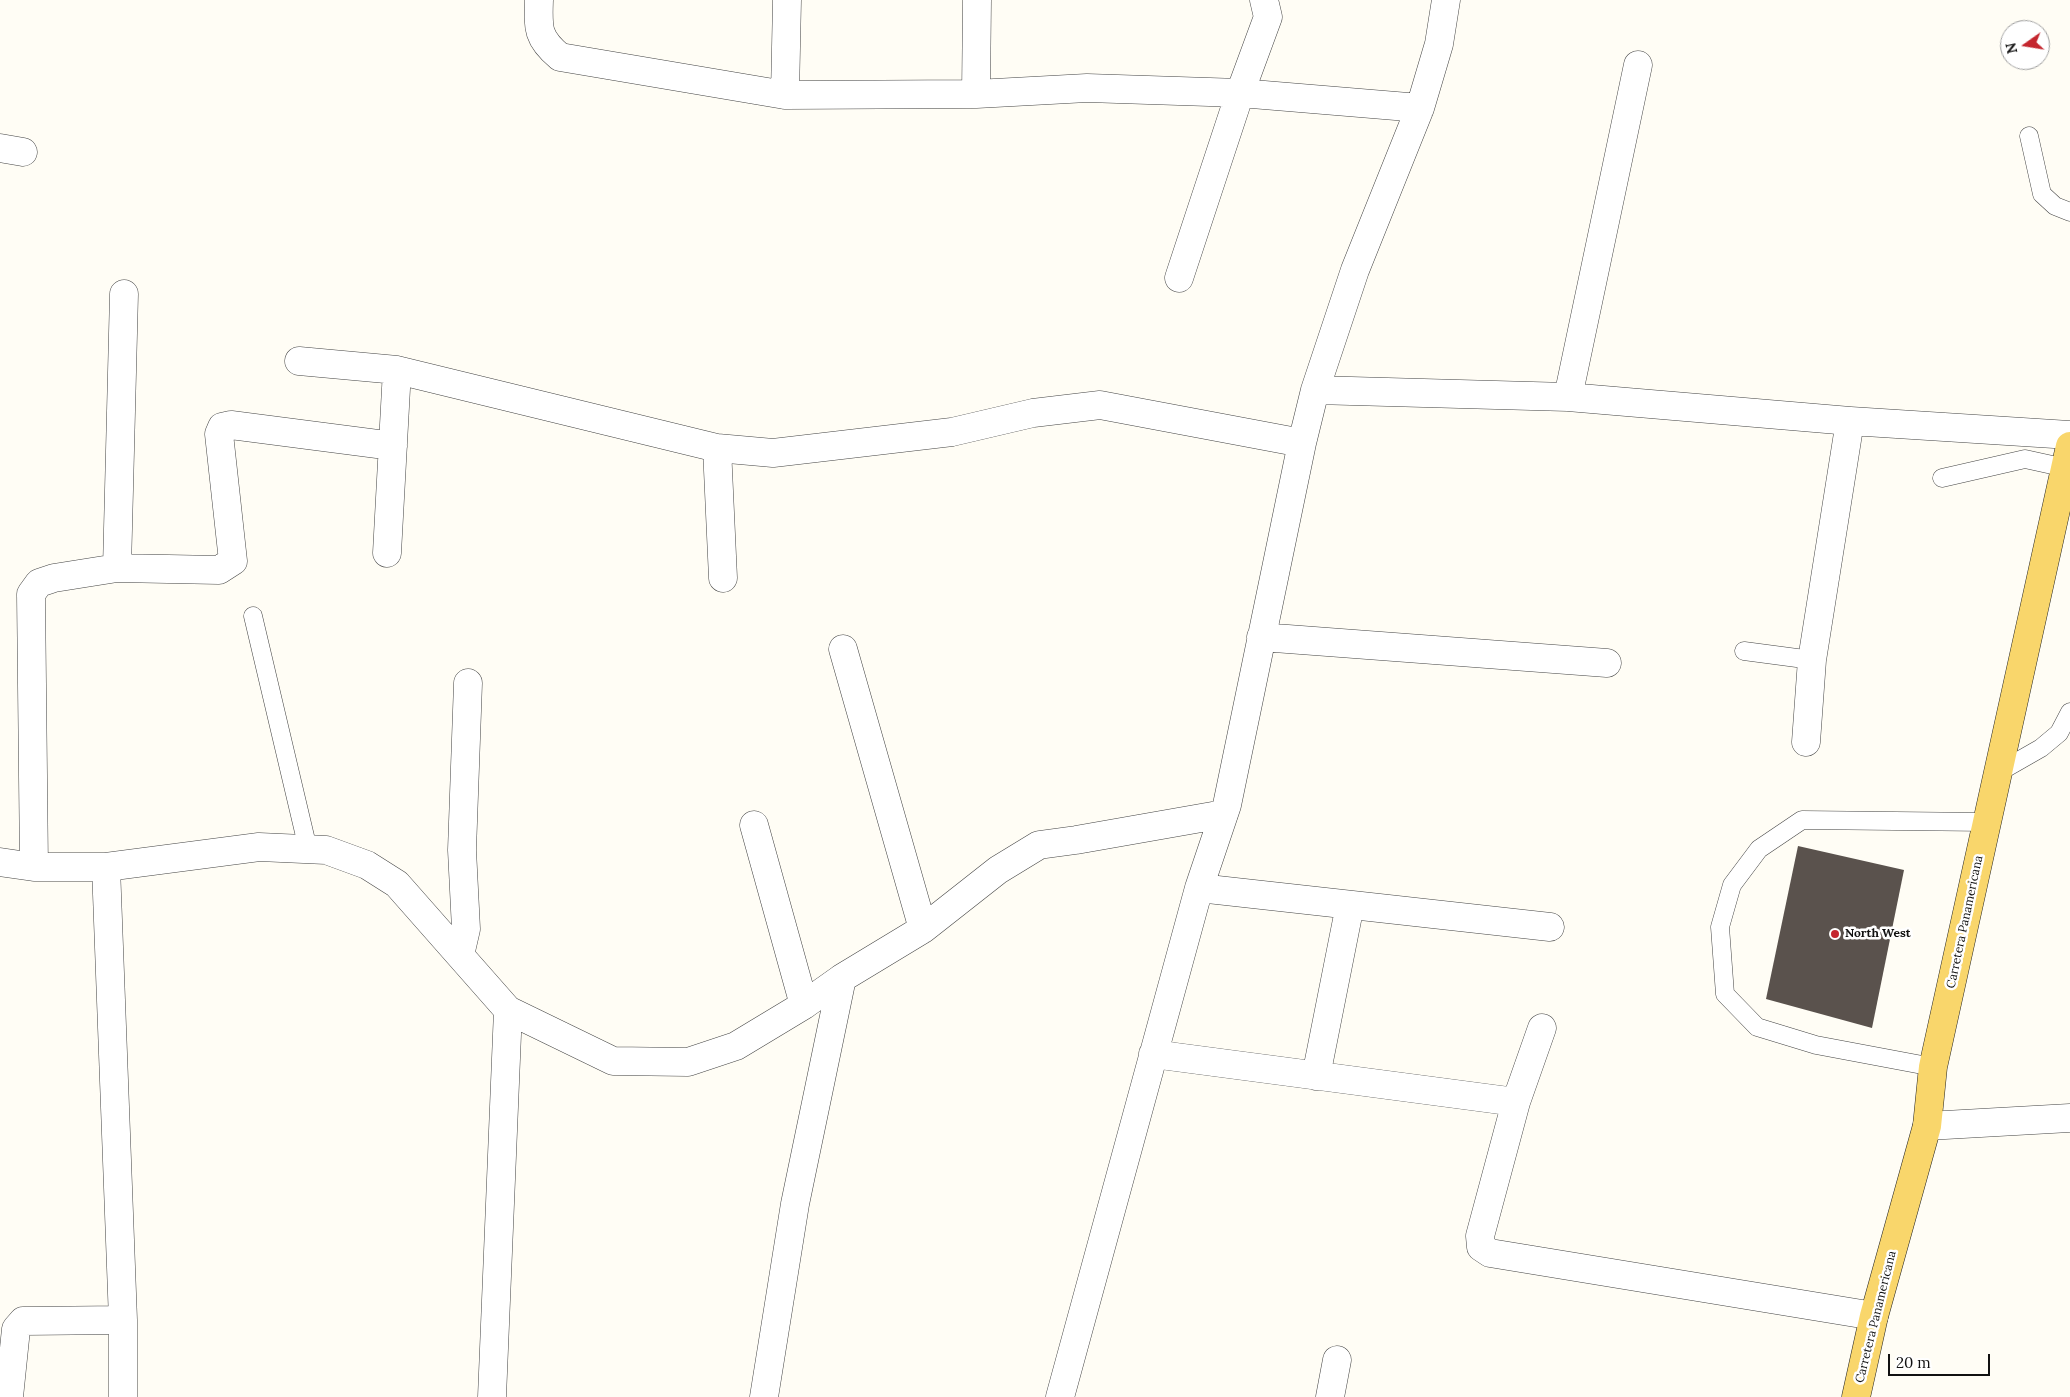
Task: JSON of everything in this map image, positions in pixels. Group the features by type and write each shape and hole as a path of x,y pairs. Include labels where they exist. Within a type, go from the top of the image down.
{"main road":[{"name":"Carretera Panamericana","path":"1856,1397 1874,1316 1927,1126 1934,1067 2068,457"}],"street":[{"path":"539,0 538,30 546,46 560,57 785,96 976,94 1087,88 1240,93 1420,108"},
{"path":"785,96 787,0"},
{"path":"976,94 977,0"},
{"path":"1179,278 1240,93 1268,17 1264,0"},
{"path":"1060,1397 1199,888 1224,814 1302,443 1315,390 1355,270 1420,108 1439,44 1446,0"},
{"path":"1568,397 1638,64"},
{"path":"117,568 124,294"},
{"path":"299,361 397,370 716,448 773,453 952,432 1033,413 1100,405 1302,443"},
{"path":"387,553 397,370"},
{"path":"1315,390 1568,397 1850,421 2070,435"},
{"path":"1806,742 1812,660 1850,421"},
{"path":"34,868 31,594 39,582 117,568 218,570 233,561 219,434 222,427 231,425 393,446"},
{"path":"716,448 723,578"},
{"path":"1261,637 1607,663"},
{"path":"843,648 923,929"},
{"path":"460,955 466,929 462,850 468,683"},
{"path":"0,862 34,868 106,867 259,847 326,850 367,865 397,884 508,1010 613,1061 688,1062 736,1046 804,1004 842,978 923,929 998,870 1039,845 1224,814"},
{"path":"754,825 804,1004"},
{"path":"106,867 123,1320 123,1397"},
{"path":"1199,888 1550,927"},
{"path":"1316,1076 1350,904"},
{"path":"764,1397 795,1204 842,978"},
{"path":"492,1397 508,1010"},
{"path":"1542,1028 1516,1102 1480,1236 1481,1247 1490,1252 1874,1316"},
{"path":"1153,1054 1516,1102"},
{"path":"1927,1126 2070,1118"},
{"path":"9,1397 16,1329 19,1324 23,1322 123,1320"},
{"path":"1330,1397 1337,1360"}],"lane":[{"path":"2029,136 2042,194 2055,206 2070,212"},
{"path":"1942,478 2025,459 2068,457"},
{"path":"253,616 308,849"},
{"path":"1744,650 1812,660"},
{"path":"1998,772 2041,748 2059,733 2070,712"},
{"path":"1934,1067 1816,1045 1757,1027 1725,994 1720,927 1732,884 1759,848 1802,820 1988,822"}],"building":[{"name":"North West","path":"1798,846 1904,870 1872,1028 1766,999"}],"place":[{"name":"North West","path":"1835,934"}]}
